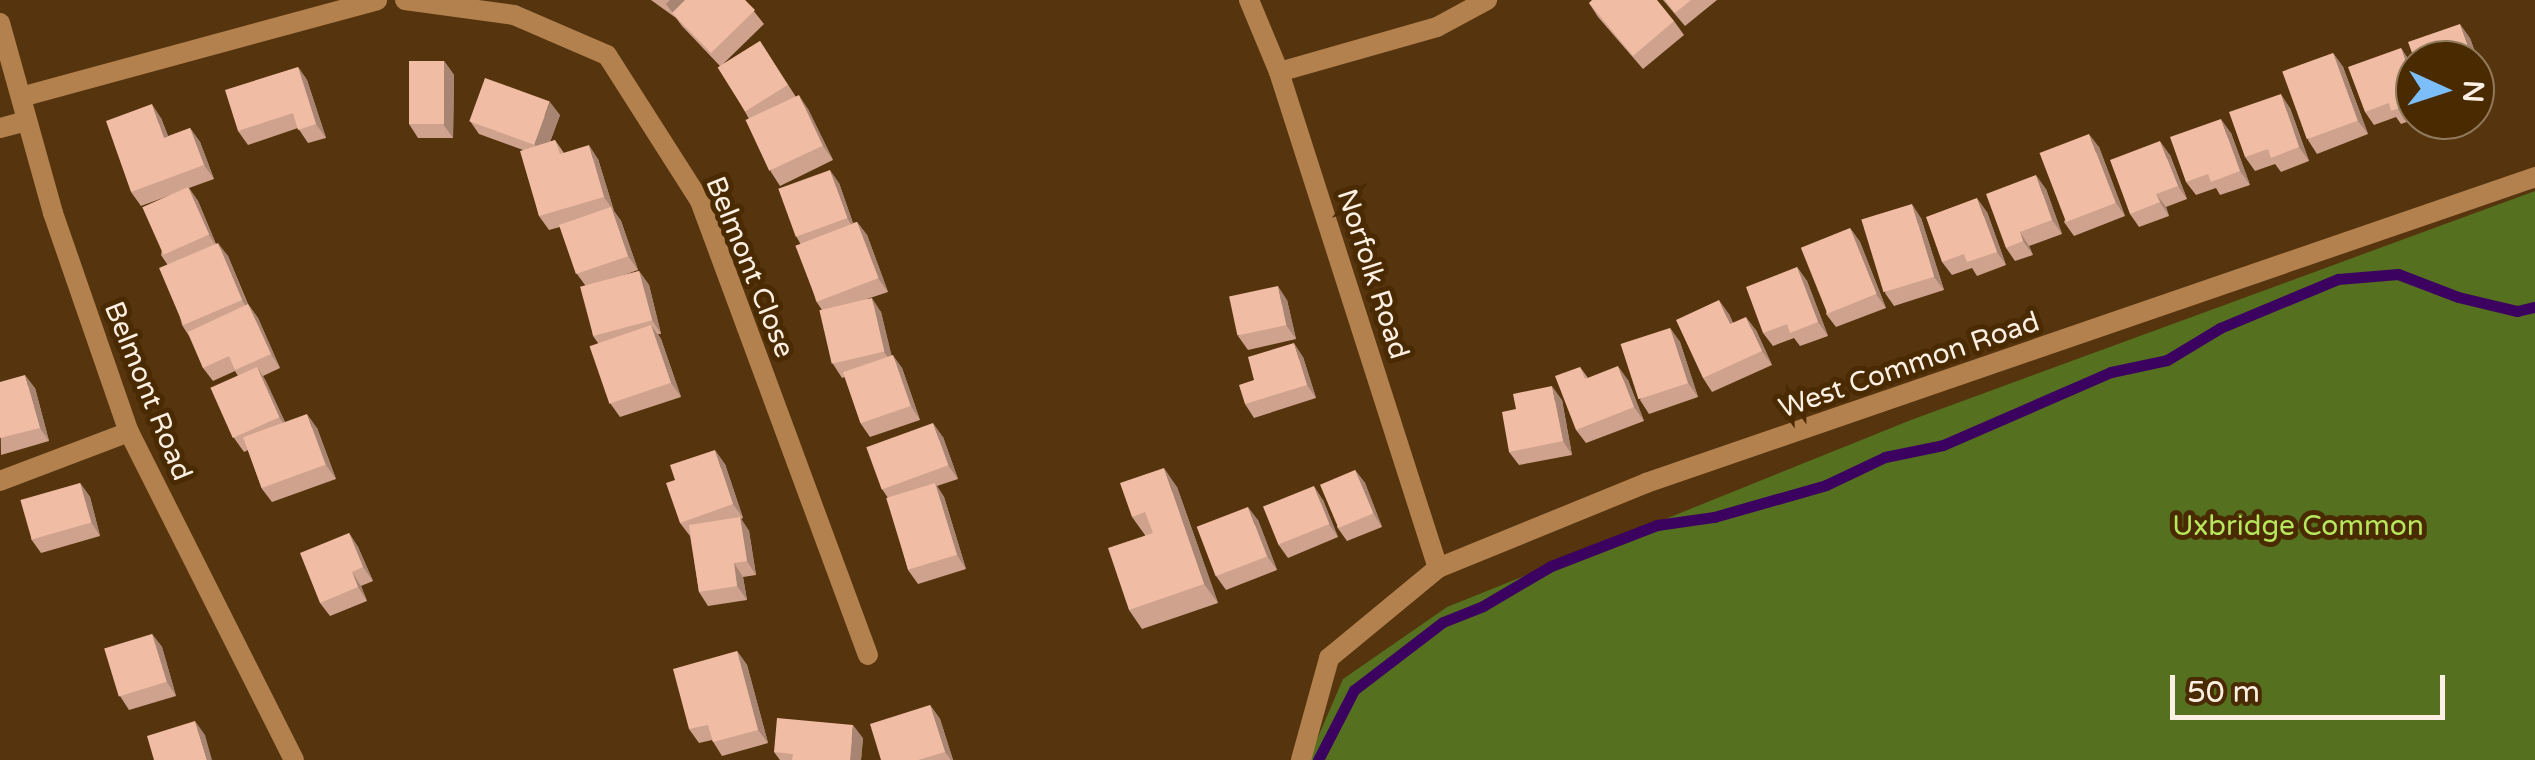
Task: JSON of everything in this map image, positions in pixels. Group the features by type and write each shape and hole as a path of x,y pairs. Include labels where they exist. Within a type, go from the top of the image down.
{"street":[{"path":"21,97 378,0"},
{"name":"Belmont Close","path":"405,0 514,15 607,55 700,201 868,656"},
{"name":"Norfolk Road","path":"1249,0 1279,72 1438,568"},
{"path":"1279,72 1437,27 1487,0"},
{"name":"Belmont Road","path":"0,23 88,322 129,432 294,760"},
{"path":"0,128 28,121"},
{"name":"West Common Road","path":"1300,760 1329,658 1438,568 1646,483 2535,177"},
{"path":"0,480 129,432"}],"green space":[{"name":"Uxbridge Common","path":"2535,191 2535,760 1308,760 1343,679 1447,607 1911,420"}],"building":[{"path":"685,0 745,0 755,10 711,53 672,13"},
{"path":"1657,0 1674,21 1633,56 1589,3"},
{"path":"1665,0 1691,0 1675,13"},
{"path":"2460,24 2466,40 2414,40"},
{"path":"760,41 788,85 745,112 718,67"},
{"path":"2395,50 2395,110 2391,111 2389,103 2365,112 2348,67"},
{"path":"2333,53 2358,121 2307,139 2282,71"},
{"path":"409,61 444,61 444,124 409,124"},
{"path":"298,67 316,124 298,130 293,113 238,131 225,90"},
{"path":"485,78 550,102 534,145 469,121"},
{"path":"2281,94 2299,147 2271,158 2268,149 2245,157 2229,112"},
{"path":"799,95 823,146 769,171 746,120"},
{"path":"152,104 164,138 190,128 204,165 131,192 106,121"},
{"path":"2221,119 2240,171 2211,182 2208,174 2186,182 2170,137"},
{"path":"2089,134 2116,203 2066,222 2040,153"},
{"path":"555,140 560,154 589,145 604,197 539,216 520,151"},
{"path":"2160,141 2178,186 2156,194 2160,202 2130,214 2110,160"},
{"path":"830,170 847,218 796,237 778,189"},
{"path":"2036,175 2052,220 2020,232 2023,241 2006,248 1986,194"},
{"path":"188,187 209,235 163,255 142,207"},
{"path":"1977,198 1997,252 1967,262 1964,254 1942,262 1926,217"},
{"path":"1912,204 1934,277 1884,292 1861,219"},
{"path":"611,207 628,256 576,274 559,225"},
{"path":"857,222 879,278 817,302 795,246"},
{"path":"1850,228 1877,294 1827,314 1801,248"},
{"path":"218,243 242,300 183,325 159,268"},
{"path":"1797,267 1818,322 1790,333 1787,324 1763,333 1746,287"},
{"path":"639,271 652,320 593,336 580,287"},
{"path":"1278,286 1286,325 1237,336 1229,296"},
{"path":"872,298 884,352 832,364 819,310"},
{"path":"1719,300 1730,324 1746,317 1762,351 1703,378 1676,320"},
{"path":"248,304 271,354 235,370 229,356 203,368 188,332"},
{"path":"651,325 671,383 609,404 590,346"},
{"path":"1670,328 1688,383 1638,399 1621,344"},
{"path":"1294,343 1307,385 1245,404 1239,385 1254,380 1248,357"},
{"path":"893,355 911,406 860,423 843,372"},
{"path":"1618,366 1634,407 1576,430 1555,376 1580,367 1585,379"},
{"path":"257,367 279,417 233,438 210,388"},
{"path":"25,375 40,428 0,438 0,382"},
{"path":"1552,386 1563,441 1509,452 1502,412 1516,409 1513,394"},
{"path":"307,414 325,465 262,488 243,437"},
{"path":"933,423 948,465 882,490 866,447"},
{"path":"715,450 733,504 680,523 666,483 675,480 670,465"},
{"path":"1164,468 1204,584 1129,610 1108,548 1153,533 1145,512 1132,517 1120,483"},
{"path":"1355,470 1373,513 1338,528 1320,485"},
{"path":"80,483 91,522 32,540 20,500"},
{"path":"935,483 957,555 908,570 886,498"},
{"path":"1314,486 1329,524 1278,545 1263,507"},
{"path":"1248,507 1267,556 1216,576 1197,527"},
{"path":"740,517 747,561 734,563 737,586 699,592 689,525"},
{"path":"349,533 363,567 352,572 358,587 320,603 300,553"},
{"path":"152,634 167,682 119,696 104,649"},
{"path":"737,651 758,730 713,742 708,725 689,729 673,669"},
{"path":"930,705 945,752 918,760 881,760 870,724"},
{"path":"777,718 853,725 850,760 792,760 793,754 774,752"},
{"path":"195,721 207,760 154,760 147,736"}],"waterway":[{"path":"1318,760 1354,690 1443,622 1483,606 1551,566 1657,525 1714,517 1826,485 1885,457 1943,445 2111,372 2167,360 2220,328 2338,279 2398,274 2458,297 2517,311 2535,307"}]}
